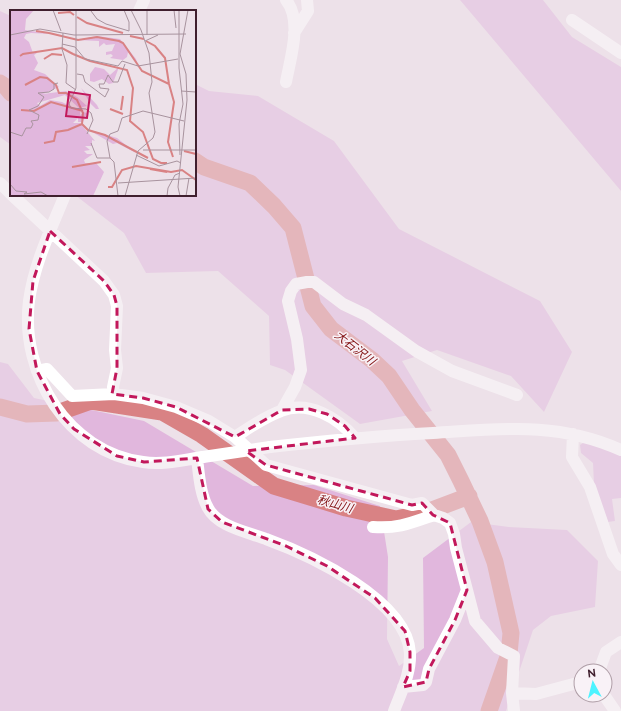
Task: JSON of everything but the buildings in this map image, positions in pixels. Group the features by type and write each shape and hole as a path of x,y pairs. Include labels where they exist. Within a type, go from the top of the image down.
{"street":[{"path":"139,10 144,0"},
{"path":"286,0 294,21 286,82"},
{"path":"293,34 308,11 308,0"},
{"path":"572,20 621,53"},
{"path":"0,183 10,192"},
{"path":"14,196 104,281 114,295 117,306 115,350 117,368 113,387 114,394"},
{"path":"65,196 50,231 35,275 29,302 29,330 32,354 37,371 50,399 60,414 74,429 95,445 123,458 144,462 167,463 270,447 355,438 512,428 554,430 592,438 621,450"},
{"path":"282,410 295,387 301,370 297,339 288,301 291,291 302,283 314,282 343,304 366,315 416,351 452,371 517,395"},
{"path":"37,371 47,369 72,396 114,394 143,398 176,407 208,421 235,437 266,465 412,504 422,503 433,515 443,518 450,523 475,621 498,648 514,656 512,693 514,711"},
{"path":"235,437 282,410 309,409 327,414 345,426 355,438"},
{"path":"573,434 572,457 590,487 613,554 621,565"},
{"path":"200,458 203,495 208,509 222,522 286,546 327,566 375,598 394,616 405,631 410,652 410,671 394,711"},
{"path":"373,527 391,528 408,525 433,515"},
{"path":"403,687 423,685 426,682 429,669 455,620 467,590"},
{"path":"602,663 606,652 621,642"},
{"path":"512,693 536,694 573,684"}],"highlighted area":[{"path":"50,231 104,281 114,295 117,306 117,368 112,394 143,398 176,407 235,437 282,410 292,409 309,409 327,414 345,426 355,438 246,451 266,465 412,505 422,503 433,515 450,523 467,590 455,620 429,669 426,682 403,687 410,671 410,652 405,631 375,598 327,566 286,546 222,522 208,509 197,458 144,462 117,456 74,429 60,414 37,371 29,329 33,281"}],"shaded area":[{"path":"460,0 543,0 572,37 621,67 621,191"},
{"path":"0,11 10,16 10,144 0,137"},
{"path":"196,84 209,91 258,96 334,141 399,229 540,301 572,352 544,412 511,376 437,350 402,361 432,411 360,424 285,370 270,365 269,316 218,271 146,273 124,233 76,196 196,196"},
{"path":"0,362 8,364 34,398 144,421 253,486 314,485 380,506 388,557 387,639 399,666 424,648 423,558 471,522 509,527 567,530 598,561 595,607 551,616 533,630 506,711 0,711"},
{"path":"586,441 621,453 621,498 612,499 615,521 608,522 594,485 593,463 581,453 580,445"}],"waterway":[{"name":"大石沢川","path":"0,83 10,92"},
{"name":"大石沢川","path":"196,162 204,167 250,183 274,206 293,228 313,306 331,329 372,360 389,376 412,410 448,455 480,521 495,562 511,633 509,654 489,711"},
{"name":"秋山川","path":"0,407 27,414 57,413 91,401 162,412 202,435 274,486 346,508 396,519 424,513 469,496"}]}
